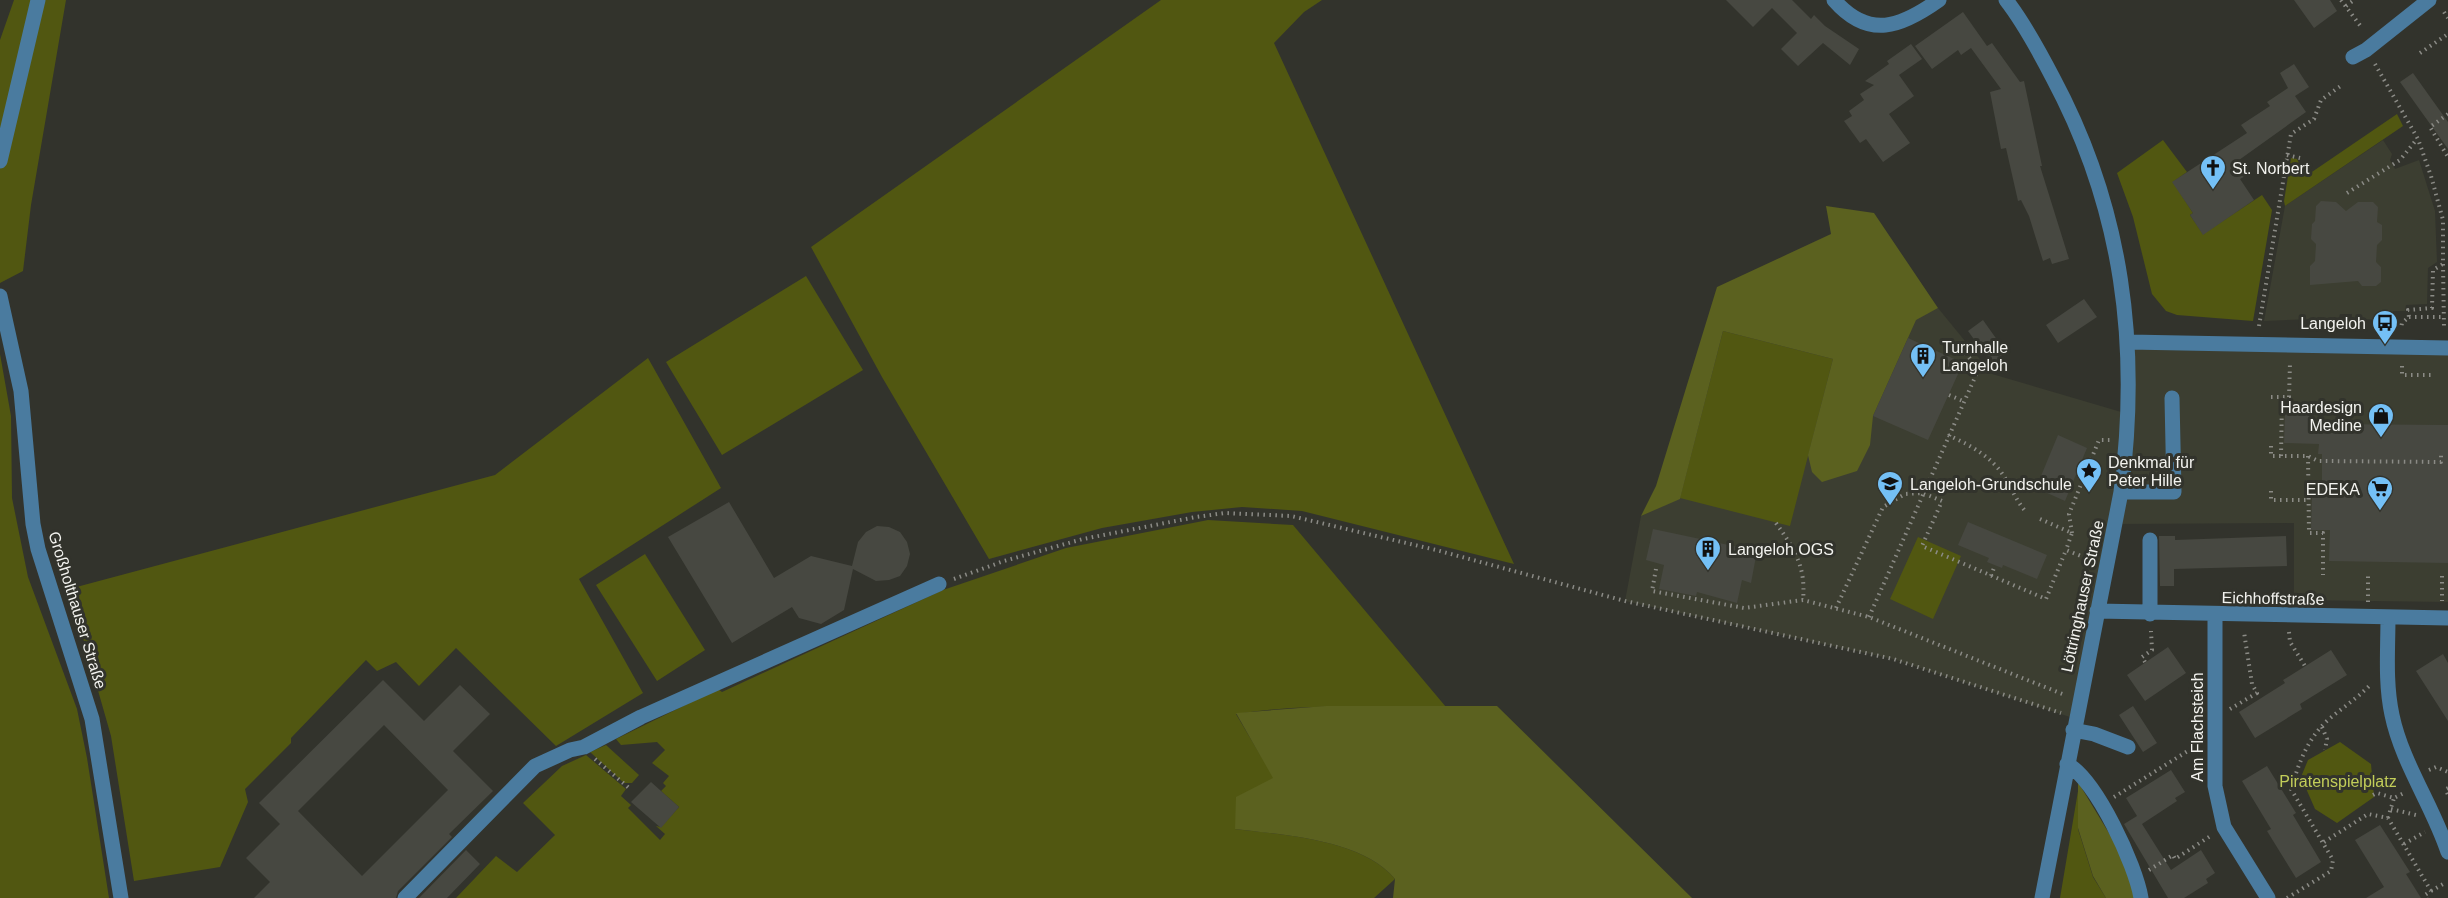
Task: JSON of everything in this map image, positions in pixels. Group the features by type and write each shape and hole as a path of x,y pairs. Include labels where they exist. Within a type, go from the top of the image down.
{"street":[{"path":"0,161 38,0"},
{"path":"1834,0 1865,25 1892,26 1917,15 1939,0"},
{"name":"Löttringhauser Straße","path":"2006,0 2041,54 2069,107 2100,188 2118,257 2129,342 2128,439 2121,492 2042,898"},
{"path":"2359,54 2429,0"},
{"name":"Großholthauser Straße","path":"0,296 21,391 33,524 38,549 92,719 122,898"},
{"path":"2129,342 2448,348"},
{"path":"2121,492 2174,492 2172,398"},
{"path":"2150,540 2150,614"},
{"path":"405,898 535,766 570,750 584,747 641,717 939,584"},
{"name":"Eichhoffstraße","path":"2097,611 2150,614 2448,618"},
{"name":"Am Flachsteich","path":"2215,615 2215,786 2224,827 2268,898"},
{"path":"2388,617 2388,678 2392,715 2401,744 2439,825 2448,852"},
{"path":"2075,724 2128,747"},
{"path":"2067,764 2078,770 2101,805 2138,877 2141,898"}],"path":[{"path":"2342,0 2362,28"},
{"path":"2346,6 2354,0"},
{"path":"2444,12 2448,18"},
{"path":"2420,53 2448,34"},
{"path":"2359,54 2381,72 2418,139 2443,220 2444,328"},
{"path":"2259,326 2291,134 2314,119 2320,100 2342,85"},
{"path":"2448,114 2430,127 2448,157"},
{"path":"2347,193 2400,160 2418,139"},
{"path":"2287,155 2300,158"},
{"path":"2443,220 2448,216"},
{"path":"2409,316 2408,310 2432,308 2433,270 2444,264"},
{"path":"2402,328 2402,322 2409,316 2444,317"},
{"path":"1869,617 1976,375 1974,366 1960,348 1946,341"},
{"path":"2271,397 2289,397 2289,363"},
{"path":"2402,366 2402,375 2433,375"},
{"path":"1948,395 1963,401"},
{"path":"2281,456 2282,397"},
{"path":"1948,435 1976,449 1996,466 2027,513"},
{"path":"1836,608 1883,507 1905,494 1923,493 1942,501 1922,546 2046,599 2073,533 2069,514 2099,440 2128,439"},
{"path":"2271,446 2271,456 2308,456 2318,461 2441,462 2440,455"},
{"path":"2308,456 2309,533 2323,533 2323,575"},
{"path":"2271,491 2271,500 2309,500"},
{"path":"939,584 1004,561 1094,537 1225,513 1291,516 1436,550 1625,601 1893,659 2075,724"},
{"path":"2040,519 2073,533"},
{"path":"1776,523 1794,549 1805,579 1803,600"},
{"path":"2066,549 2095,561"},
{"path":"1991,576 1995,565"},
{"path":"1656,568 1652,591 1744,608 1803,600 1836,608 1869,617 2079,701"},
{"path":"2368,576 2368,598"},
{"path":"2442,576 2442,601"},
{"path":"2145,662 2142,657 2152,650 2151,631"},
{"path":"2215,718 2258,693 2252,684 2244,632"},
{"path":"2289,632 2290,642 2305,666"},
{"path":"2287,898 2331,871 2333,860 2291,789 2301,755 2322,727 2377,681"},
{"path":"2322,727 2327,739 2325,750"},
{"path":"2101,805 2202,742"},
{"path":"584,747 629,788"},
{"path":"2427,772 2436,767 2448,772"},
{"path":"2448,788 2446,789 2448,795"},
{"path":"2388,818 2394,798 2410,789"},
{"path":"2373,795 2377,793 2394,798"},
{"path":"2391,809 2422,814"},
{"path":"2324,842 2368,814 2388,818 2431,891"},
{"path":"2138,877 2173,855 2175,859 2215,832"},
{"path":"2404,844 2416,836"},
{"path":"2427,898 2425,895 2445,883"}],"shaded area":[{"path":"2383,140 2392,154 2390,160 2395,169 2419,160 2435,211 2437,262 2428,268 2427,304 2406,305 2405,311 2393,311 2393,320 2352,319 2352,314 2340,314 2339,318 2264,321 2285,206"},
{"name":"Langeloh-Grundschule","path":"1938,308 1992,374 2128,414 2129,342 2448,348 2448,602 2294,600 2294,523 2116,524 2076,719 1893,659 1625,601 1641,516 1680,498 1723,331 1833,359"}],"green space":[{"path":"14,0 66,0 31,205 23,271 0,283 0,40"},
{"path":"1161,0 1322,0 1304,12 1274,43 1514,564 1302,511 1242,507 1192,512 1102,528 989,559 882,377 811,247"},
{"path":"2397,114 2403,126 2285,206 2291,158 2297,159 2306,176"},
{"path":"2163,140 2187,172 2173,182 2193,213 2190,215 2203,234 2262,195 2272,210 2253,321 2177,315 2166,311 2152,294 2133,217 2117,173"},
{"path":"1826,206 1874,213 1938,308 1916,320 1873,416 1870,445 1857,471 1822,482 1812,472 1808,455 1833,359 1723,331 1680,499 1641,516 1656,486 1717,287 1831,234"},
{"path":"806,276 863,370 722,455 666,362"},
{"path":"1723,331 1833,359 1790,526 1680,498"},
{"path":"0,354 11,416 12,498 28,577 77,709 109,898 0,898"},
{"path":"648,358 721,488 579,579 643,693 556,746 456,648 419,686 396,662 377,671 366,660 291,738 291,743 245,789 248,802 220,867 134,881 111,736 69,589 495,475"},
{"path":"1208,520 1293,525 1446,707 1314,707 1236,714 1274,778 1235,829 1321,841 1363,855 1381,866 1395,879 1374,898 456,898 496,856 517,872 555,835 523,803 562,766 586,755 626,789 621,796 631,805 628,808 660,840 665,834 656,826 661,827 679,807 661,791 666,786 663,783 669,776 652,763 665,750 657,742 621,745 616,739 718,689 722,692 943,590 1066,548"},
{"path":"1918,537 1961,556 1933,619 1890,599"},
{"path":"645,554 705,650 657,681 596,585"},
{"path":"1326,706 1497,706 1692,898 1393,898 1395,879 1381,866 1363,855 1320,841 1235,829 1236,797 1273,778 1236,713"},
{"name":"Piratenspielplatz","path":"2340,742 2371,764 2374,797 2337,823 2315,809 2301,777 2308,760"},
{"path":"606,745 639,775 632,783 624,783 590,752"},
{"path":"2078,782 2141,886 2140,898 2106,898 2093,876 2078,828"},
{"path":"2078,791 2078,829 2093,877 2106,898 2060,898"}],"building":[{"path":"1726,0 1792,0 1811,19 1814,15 1825,26 1859,49 1850,65 1823,43 1798,66 1781,49 1797,33 1772,8 1753,27"},
{"path":"2294,0 2330,0 2337,11 2314,28"},
{"path":"1963,12 1987,46 1992,43 2020,82 2024,81 2042,166 2040,166 2069,259 2052,264 2050,258 2043,261 2029,216 2021,200 2018,201 2006,148 2001,149 1990,92 2001,89 1971,48 1961,55 1958,50 1932,69 1915,46"},
{"path":"1911,44 1922,59 1899,75 1914,96 1889,114 1910,143 1883,162 1866,139 1860,143 1844,121 1852,116 1849,111 1864,100 1860,94 1874,85 1865,81"},
{"path":"2294,64 2309,87 2295,96 2306,112 2239,160 2249,174 2240,179 2254,200 2203,235 2190,215 2193,213 2172,182 2247,133 2241,125 2270,106 2267,102 2288,88 2280,73"},
{"path":"2413,73 2448,122 2448,149 2400,82"},
{"path":"2321,201 2336,202 2346,211 2358,202 2373,202 2378,207 2377,222 2382,225 2382,240 2377,245 2376,262 2381,267 2381,282 2376,286 2362,286 2358,281 2310,285 2310,266 2315,261 2316,244 2311,239 2312,224 2315,221 2316,206"},
{"path":"2084,299 2097,317 2058,343 2046,325"},
{"path":"1983,320 2005,351 1994,367 1968,331"},
{"name":"Turnhalle Langeloh","path":"1908,338 1963,363 1928,440 1873,416"},
{"name":"EDEKA","path":"2285,413 2311,413 2311,419 2319,419 2319,424 2448,425 2448,563 2329,561 2330,530 2311,530 2312,494 2322,494 2322,454 2318,454 2319,444 2284,443"},
{"path":"2058,435 2087,448 2065,501 2036,488"},
{"path":"729,502 774,578 811,556 852,566 858,542 866,532 877,526 889,527 900,532 907,542 910,554 907,566 900,576 876,581 853,569 844,610 821,624 799,618 792,607 732,643 668,537"},
{"path":"1968,522 2047,555 2037,579 2003,565 2002,568 1987,562 1989,558 1958,545"},
{"name":"Langeloh OGS","path":"1653,529 1757,551 1751,583 1742,580 1737,603 1697,592 1696,596 1659,589 1664,565 1646,560"},
{"path":"2159,536 2175,536 2175,540 2286,536 2287,566 2174,569 2174,586 2160,586"},
{"path":"2168,647 2186,673 2145,701 2127,675"},
{"path":"2331,650 2347,675 2300,704 2302,709 2255,738 2239,712 2285,683 2283,680"},
{"path":"2443,654 2448,663 2448,721 2416,671"},
{"path":"383,680 424,721 460,685 490,714 453,751 493,791 449,834 452,837 398,891 396,898 254,898 270,882 246,858 280,824 259,803","holes":["384,725 448,790 362,876 298,811"]},
{"path":"2133,706 2157,743 2143,752 2119,715"},
{"path":"2267,766 2296,813 2293,815 2321,862 2296,878 2267,831 2271,829 2242,781"},
{"path":"2171,770 2185,792 2175,798 2177,801 2142,824 2171,870 2201,850 2215,873 2206,879 2208,883 2184,898 2168,898 2124,824 2137,816 2126,798"},
{"path":"651,782 679,807 661,828 631,802"},
{"path":"2380,825 2410,872 2406,874 2421,898 2366,898 2384,887 2355,840"},
{"path":"466,850 480,864 447,898 419,898"}],"place":[{"name":"St. Norbert","path":"2213,191"},
{"name":"Langeloh","path":"2385,346"},
{"name":"Turnhalle Langeloh","path":"1923,379"},
{"name":"Haardesign Medine","path":"2381,439"},
{"name":"Denkmal für Peter Hille","path":"2089,494"},
{"name":"Langeloh-Grundschule","path":"1890,507"},
{"name":"EDEKA","path":"2380,512"},
{"name":"Langeloh OGS","path":"1708,572"}]}
